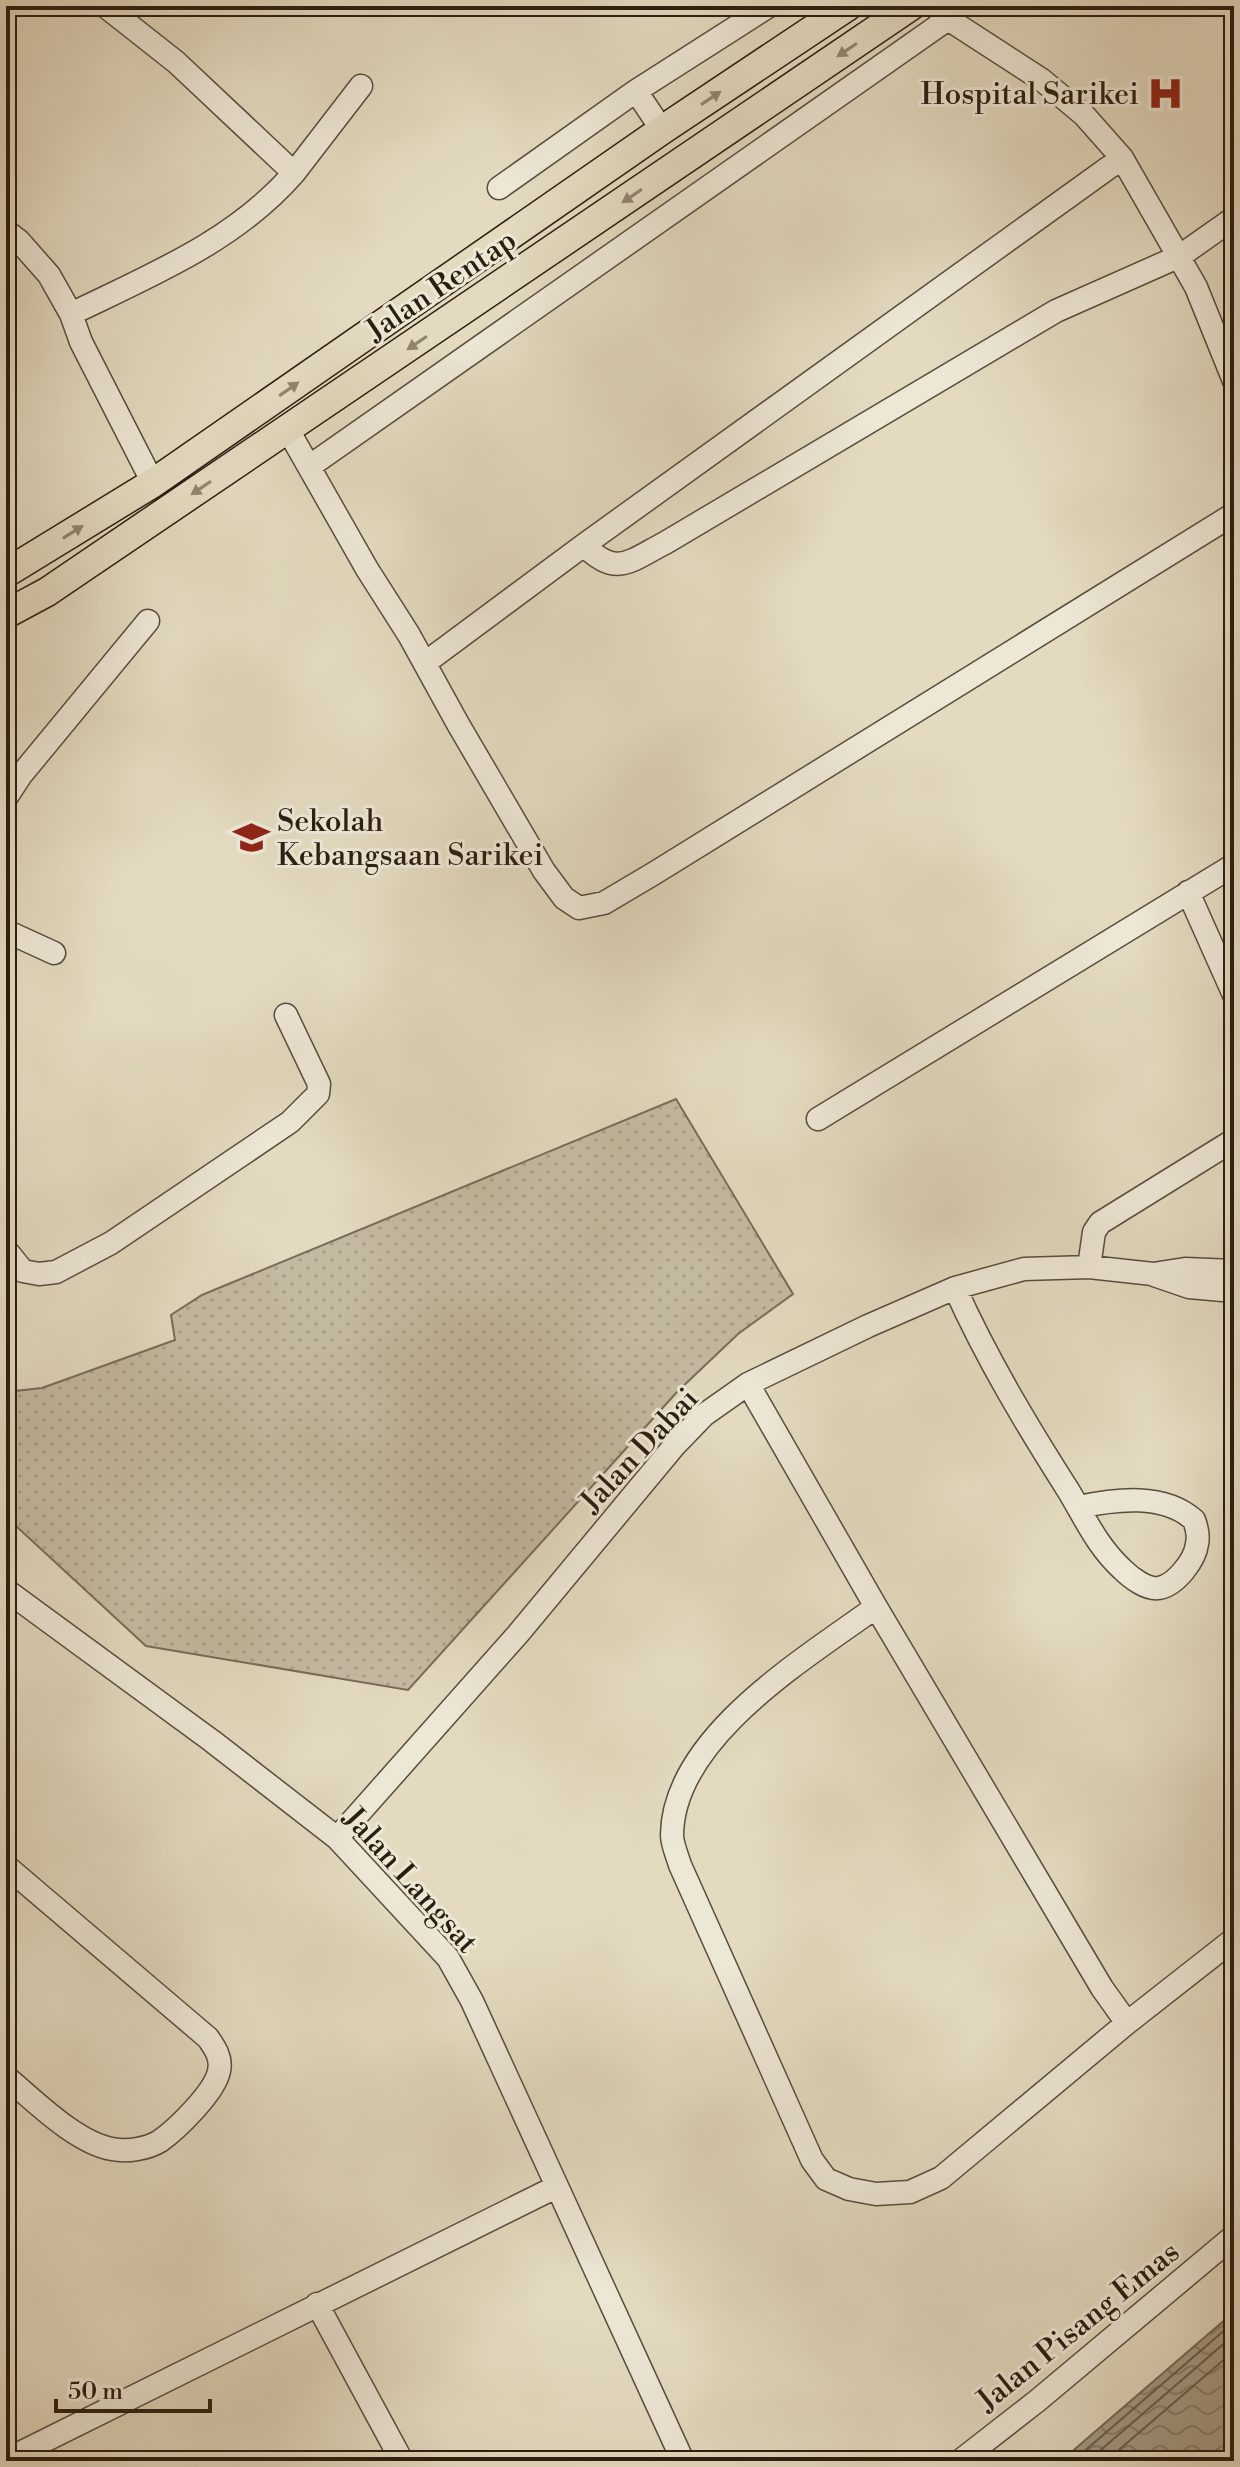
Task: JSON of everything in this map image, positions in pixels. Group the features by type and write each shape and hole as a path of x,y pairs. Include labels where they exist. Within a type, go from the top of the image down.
{"main road":[{"name":"Jalan Rentap","path":"6,573 153,483 662,130 848,6"},
{"name":"Jalan Rentap","path":"6,614 47,592 911,6"}],"street":[{"path":"105,6 176,62 294,173"},
{"path":"499,188 636,91 769,6"},
{"path":"310,466 941,12 1042,80 1084,115 1122,158 1196,287 1234,381"},
{"path":"71,314 200,250 241,223 275,195 361,86"},
{"path":"636,91 662,130"},
{"path":"425,663 1122,158"},
{"path":"584,545 604,563 616,565 631,561 1056,311 1180,256 1234,218"},
{"path":"6,231 49,275 153,483"},
{"path":"288,430 544,871 564,898 579,908 604,903 641,882 1234,514"},
{"path":"6,798 21,775 148,621"},
{"path":"818,1119 1234,865"},
{"path":"1188,892 1234,995"},
{"path":"6,931 54,953"},
{"path":"6,1250 23,1271 39,1274 56,1272 111,1243 290,1122 318,1094 319,1084 286,1015"},
{"path":"1089,1267 1094,1232 1100,1223 1234,1140"},
{"name":"Jalan Dabai","path":"337,1838 518,1634 675,1445 704,1415 748,1384 955,1288 1024,1269 1089,1267 1153,1274 1185,1269 1234,1271"},
{"path":"1153,1274 1189,1287 1234,1291"},
{"path":"955,1288 1000,1381 1079,1507 1088,1528 1122,1569 1140,1583 1157,1589 1170,1584 1192,1559 1198,1532 1194,1520 1175,1508 1127,1500 1079,1507"},
{"path":"748,1384 876,1607 1102,1988 1127,2023"},
{"name":"Jalan Langsat","path":"6,1590 212,1741 337,1838 448,1958 472,2001 683,2461"},
{"path":"876,1607 761,1691 724,1728 691,1770 677,1801 672,1837 680,1865 812,2160 826,2179 849,2189 876,2194 910,2192 941,2178 1127,2023 1234,1939"},
{"path":"6,1866 208,2038 219,2054 219,2073 184,2120 159,2142 137,2149 113,2150 75,2132 6,2077"},
{"path":"10,2456 556,2187"},
{"name":"Jalan Pisang Emas","path":"960,2461 1048,2393 1234,2236"},
{"path":"317,2304 402,2461"}],"shaded area":[{"path":"676,1099 793,1294 738,1334 677,1392 408,1690 146,1646 17,1527 6,1502 6,1392 42,1388 175,1340 171,1315 202,1295"}],"water":[{"path":"1234,2312 1234,2461 1061,2461"}],"place":[{"name":"Hospital Sarikei","path":"1165,94"},
{"name":"Sekolah Kebangsaan Sarikei","path":"251,838"}]}
